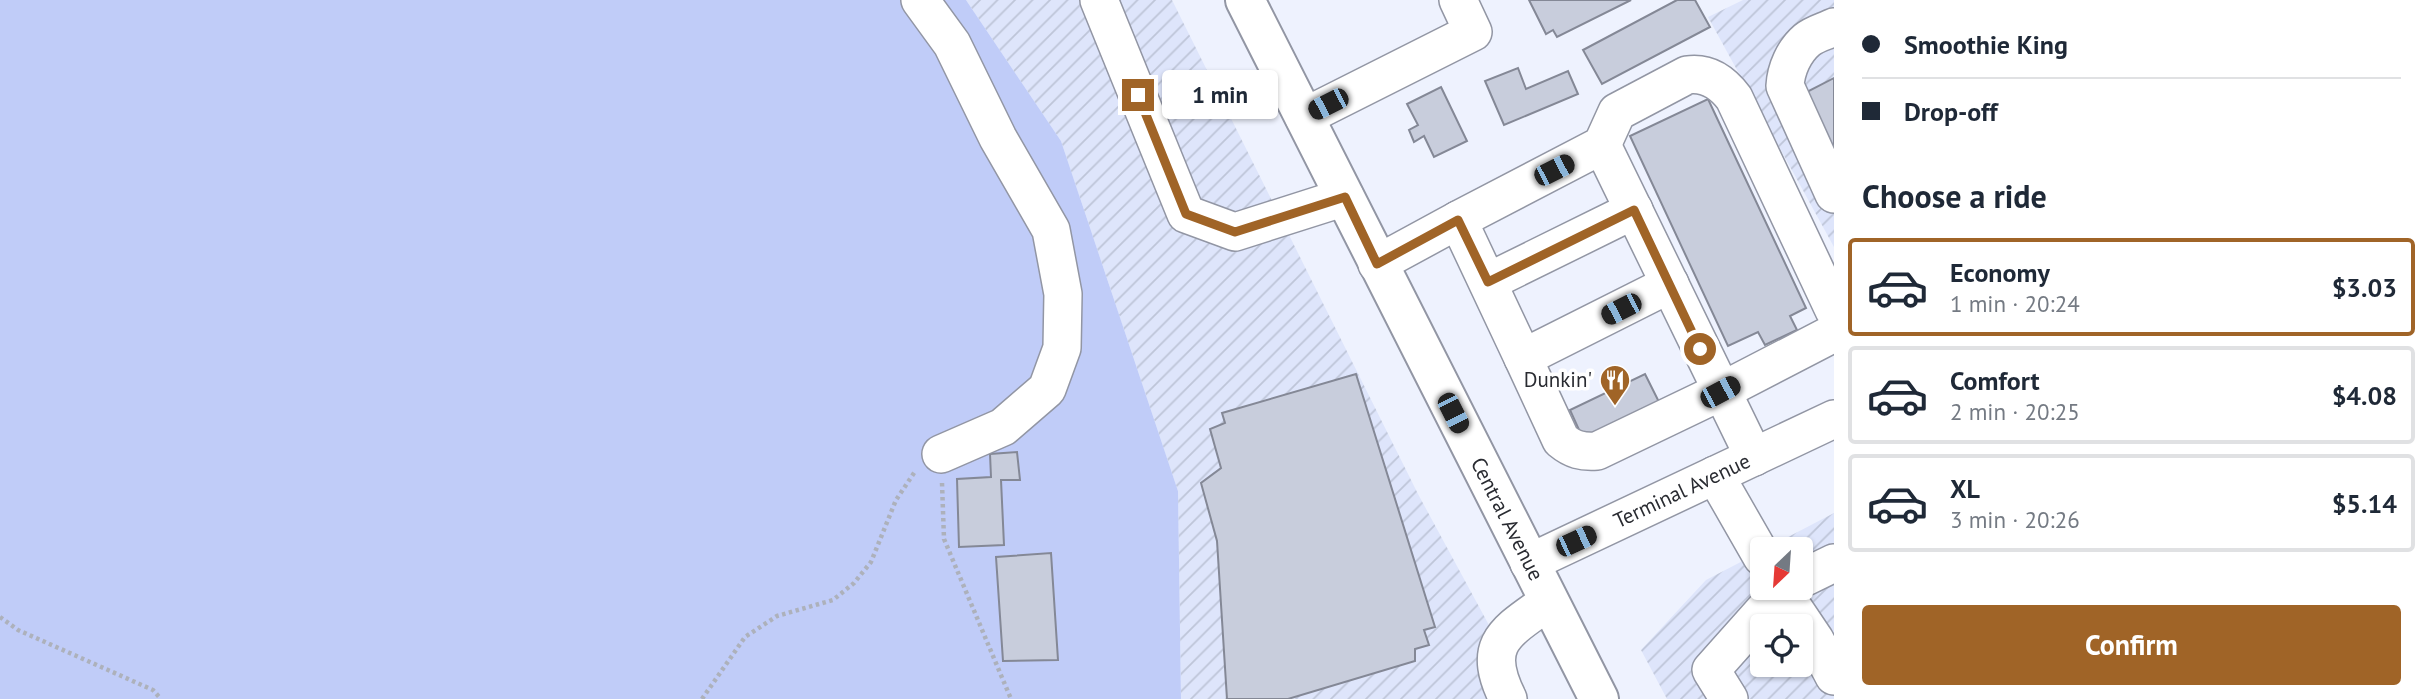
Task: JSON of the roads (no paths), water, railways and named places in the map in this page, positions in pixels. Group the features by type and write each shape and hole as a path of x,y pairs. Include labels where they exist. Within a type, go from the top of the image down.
{"main road":[{"name":"Central Avenue","path":"1248,1 1377,264 1599,699"}],"street":[{"path":"920,0 952,44 998,138 1051,230 1063,294 1062,348 1047,389 1003,427 940,454"},
{"path":"1099,0 1186,214 1235,232 1345,197"},
{"path":"1304,117 1473,32 1458,0"},
{"path":"1834,27 1808,40 1793,58 1785,75 1785,86 1834,194"},
{"path":"1377,264 1602,145 1617,112 1687,75 1697,74 1724,85 1734,98 1834,310"},
{"path":"1602,145 1754,457"},
{"path":"1488,282 1634,210"},
{"path":"1458,220 1561,440 1582,452 1597,451 1834,333"},
{"path":"1523,358 1670,284"},
{"name":"Terminal Avenue","path":"1529,563 1834,419"},
{"path":"1716,475 1751,537"},
{"path":"1813,572 1834,562"},
{"path":"1730,699 1711,670 1774,600"},
{"path":"1794,600 1834,676"},
{"path":"1507,699 1497,678 1497,649 1509,630 1549,601"}],"place":[{"name":"Dunkin'","path":"1615,407"}]}
